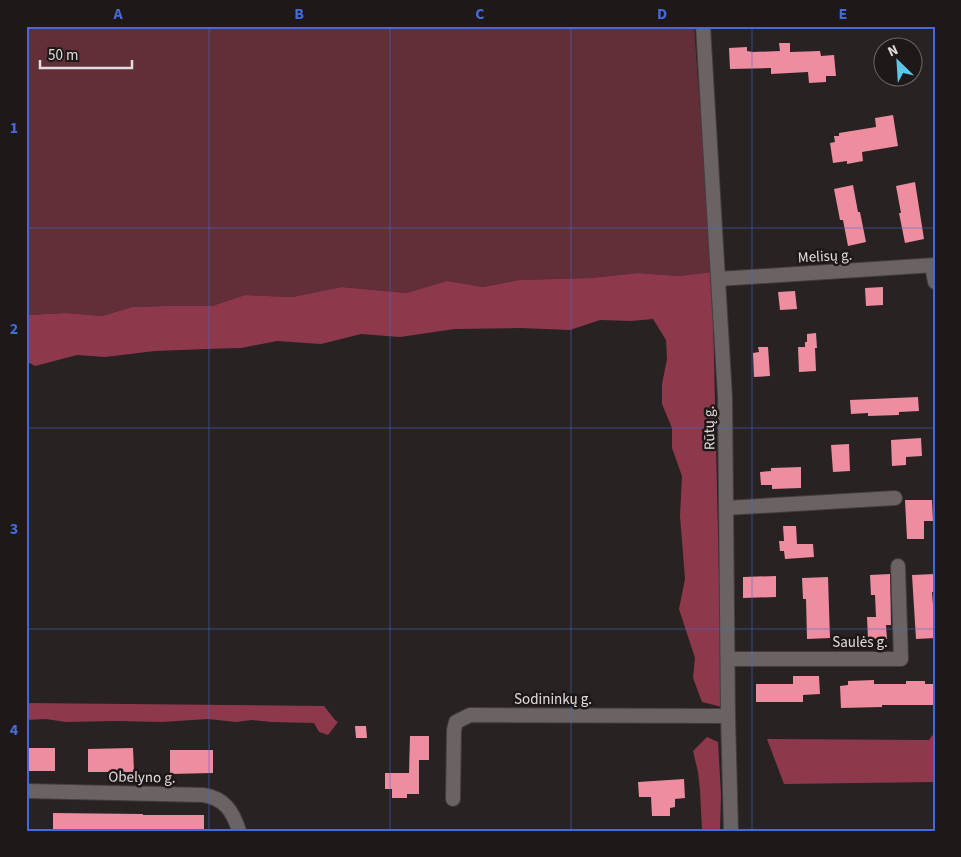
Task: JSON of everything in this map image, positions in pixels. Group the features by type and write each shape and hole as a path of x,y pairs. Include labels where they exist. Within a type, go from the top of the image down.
{"street":[{"name":"Rūtų g.","path":"703,26 725,397 731,831"},
{"name":"Melisų g.","path":"718,279 933,266"},
{"path":"933,266 935,282"},
{"path":"726,508 895,498"},
{"name":"Saulės g.","path":"728,659 901,658 898,566"},
{"name":"Sodininkų g.","path":"453,799 454,730 456,722 470,715 728,716"},
{"name":"Obelyno g.","path":"26,791 209,796 223,803 235,819 239,831"}],"shaded area":[{"path":"26,26 694,26 712,272 679,276 638,273 591,278 519,280 483,287 447,281 406,293 342,287 292,297 245,295 212,306 132,307 102,316 66,313 26,315"},
{"path":"712,272 722,707 702,702 693,678 695,658 679,609 685,579 680,516 682,476 672,448 672,428 662,404 662,384 667,359 666,340 653,319 631,321 600,320 570,330 520,328 455,329 400,337 361,334 321,344 277,341 241,348 155,351 105,357 77,355 35,366 26,361 26,315 66,313 102,316 132,307 212,306 245,295 292,297 342,287 406,293 447,281 483,287 519,280 591,278 638,273 679,276"},
{"path":"26,703 324,706 338,722 328,735 319,732 314,723 252,720 236,722 208,719 162,722 26,720"},
{"path":"935,732 935,782 784,784 767,739 929,740"},
{"path":"707,737 718,742 721,795 720,831 702,831 698,772 693,751"}],"building":[{"path":"779,43 790,43 790,52 820,51 821,56 834,55 836,76 826,76 826,82 809,83 808,72 771,74 771,68 730,69 729,48 747,47 747,51 753,52 780,51"},
{"path":"893,115 898,146 862,152 863,161 847,164 847,161 833,163 830,143 835,142 834,136 839,136 839,133 876,127 875,118"},
{"path":"915,182 924,239 905,243 896,186"},
{"path":"853,185 866,242 848,246 843,220 840,220 834,189"},
{"path":"883,287 883,305 866,306 865,288"},
{"path":"795,291 797,309 780,310 778,292"},
{"path":"816,333 816,371 799,372 798,347 805,347 807,334"},
{"path":"758,347 768,347 770,376 754,377 753,353 759,352"},
{"path":"918,397 919,411 899,412 899,415 868,416 868,413 851,414 850,400"},
{"path":"921,438 922,456 906,457 906,465 892,466 891,440"},
{"path":"849,444 850,471 833,472 831,445"},
{"path":"801,467 801,488 772,489 772,485 761,485 760,472 771,471 771,468"},
{"path":"905,500 932,500 933,521 924,521 924,539 907,539"},
{"path":"783,526 796,526 797,544 813,544 814,557 785,559 784,551 780,551 779,541 784,541"},
{"path":"890,574 891,625 886,625 887,639 868,639 867,617 876,617 875,595 871,595 870,575"},
{"path":"935,574 935,592 932,592 935,638 916,639 912,575"},
{"path":"776,576 776,597 743,598 743,577"},
{"path":"828,577 830,638 807,639 806,599 803,599 802,578"},
{"path":"793,676 819,676 820,694 803,695 803,702 756,702 756,684 793,684"},
{"path":"874,680 874,684 906,684 906,681 925,681 925,684 935,684 935,705 882,705 882,707 841,708 840,686 848,685 848,681"},
{"path":"355,726 366,726 367,738 356,738"},
{"path":"410,736 429,736 429,760 419,760 419,794 407,794 407,798 392,798 392,789 385,789 385,773 409,773"},
{"path":"26,748 55,748 55,771 26,771"},
{"path":"133,748 134,772 88,772 88,749"},
{"path":"170,750 213,750 213,773 170,774"},
{"path":"684,779 685,798 675,799 675,807 670,808 670,816 652,816 651,797 639,797 638,782"},
{"path":"53,813 204,815 204,831 53,831"}]}
